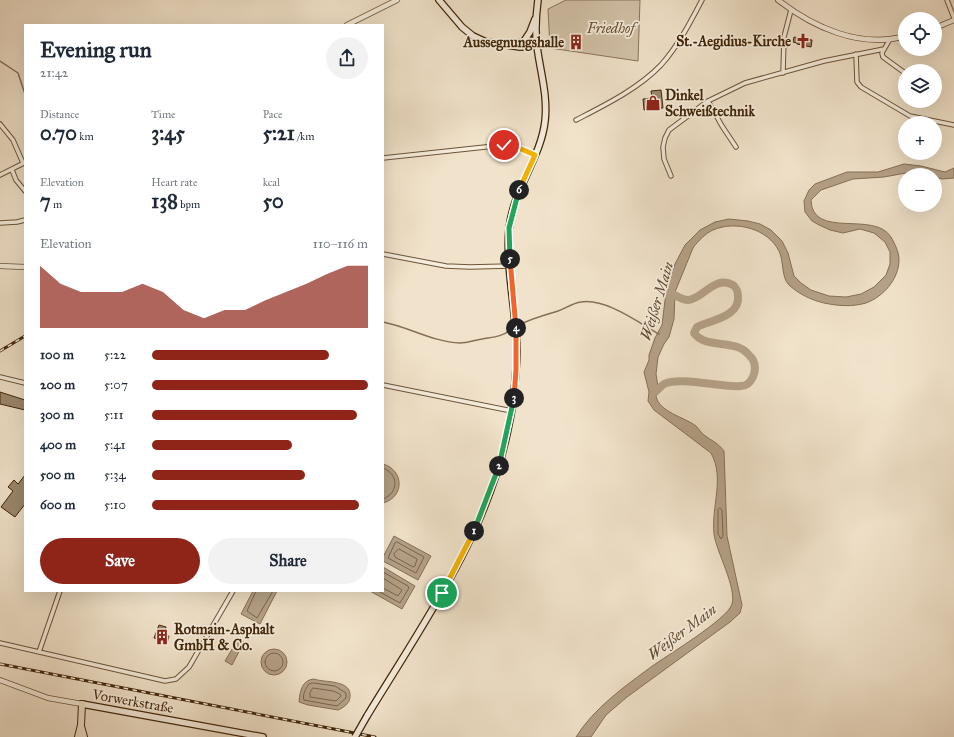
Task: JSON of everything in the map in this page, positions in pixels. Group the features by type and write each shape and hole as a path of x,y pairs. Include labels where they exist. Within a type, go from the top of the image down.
{"highway":[{"path":"78,737 81,725 82,704"},
{"path":"81,725 84,737"}],"main road":[{"path":"439,0 462,27 473,36 486,42 525,47 537,43"},
{"path":"444,0 450,12"},
{"path":"355,737 442,593 480,519 496,477 512,411 515,383 516,339 510,266 509,228 513,208 522,181 535,155 545,123 545,85 537,43 536,15 538,0"},
{"path":"524,41 530,32 536,15"},
{"path":"511,45 524,41 537,43"},
{"name":"Vorwerkstraße","path":"82,704 263,737"}],"street":[{"path":"349,24 397,0"},
{"path":"576,120 616,99 660,66 681,39 702,0"},
{"path":"778,0 806,19 832,31 878,41 898,37"},
{"path":"942,25 954,19 947,0"},
{"path":"783,72 784,37 791,10"},
{"path":"890,39 882,53 883,57 898,68"},
{"path":"671,176 664,159 663,147 665,138 669,130 708,101 745,82 884,48"},
{"path":"856,54 857,82 861,87 910,116 954,125"},
{"path":"708,101 736,147"},
{"path":"0,124 13,140 24,163 0,175"},
{"path":"384,158 504,145 512,145 535,155"},
{"path":"12,170 16,180 24,190"},
{"path":"0,223 11,223 24,220"},
{"path":"384,254 446,266 470,268 510,266"},
{"path":"0,266 24,267"},
{"path":"0,377 24,383"},
{"path":"384,385 512,411"},
{"path":"38,652 60,592"},
{"path":"0,643 165,681 176,679 189,667 232,592"},
{"name":"Vorwerkstraße","path":"0,680 48,698 82,704"}],"green space":[{"name":"Friedhof","path":"566,0 640,0 638,61 550,48 548,9"}],"water":[{"path":"904,164 929,168 898,168 898,174 853,179 821,190 811,200 814,212 822,219 832,222 871,225 883,229 891,237 899,257 896,274 884,292 866,303 850,306 829,304 814,300 797,291 786,282 781,255 774,243 759,232 750,228 731,226 713,230 702,238 693,248 675,292 674,319 669,337 658,357 656,374 659,393 656,396 658,402 662,406 673,414 696,426 703,434 724,451 727,536 742,605 740,613 730,622 627,697 606,715 591,737 576,737 583,726 610,699 630,682 709,628 728,611 732,604 732,589 714,534 714,513 717,493 717,472 715,463 711,453 654,410 648,401 649,392 644,372 655,338 662,325 667,284 685,245 700,230 715,222 729,219 760,224 771,230 782,241 788,253 794,276 811,290 829,296 846,297 861,294 874,287 886,275 890,264 890,252 885,242 874,233 860,229 843,233 830,230 819,225 812,221 805,212 804,201 809,190 815,184 847,172 878,172"},
{"path":"954,168 954,178 942,179 942,171 945,172"},
{"path":"384,464 390,467 398,477 398,490 390,500 384,503"},
{"path":"394,536 431,556 418,580 384,562 384,555"},
{"path":"384,568 415,586 402,609 372,592 384,592"},
{"path":"252,592 276,592 260,624 241,614"},
{"path":"238,639 244,642 232,665 225,661"},
{"path":"274,649 283,653 287,662 283,671 274,675 265,671 261,662 265,653"},
{"path":"314,679 342,684 347,687 350,697 348,703 338,710 299,702 302,687 307,681"}],"building":[{"name":"St.-Aegidius-Kirche","path":"794,37 812,40 811,47 793,42"},
{"name":"Dinkel Schweißtechnik","path":"661,90 663,108 644,110 643,99 652,98 651,91"},
{"path":"0,392 24,400 24,410 0,404"},
{"path":"24,476 24,505 15,517 1,507 13,491 8,487 14,480 18,484"},
{"name":"Rotmain-Asphalt GmbH & Co.","path":"159,625 166,627 164,635 169,636 167,643 161,642 161,640 154,638"}],"waterway":[{"path":"0,61 18,73 24,91"},
{"name":"Weißer Main","path":"655,392 664,384 680,381 741,386 745,385 751,380 755,368 753,360 741,349 735,346 705,341 694,333 697,327 724,317 734,309 737,303 738,293 733,285 720,283 709,288 699,296 688,300 682,299 671,293"},
{"name":"Weißer Main","path":"521,324 558,311 575,303 591,302 611,307 622,312 659,334"},
{"path":"384,322 440,340 460,343 497,336 510,330"}],"railway":[{"path":"0,351 24,337"},
{"path":"0,664 375,737"}],"place":[{"name":"St.-Aegidius-Kirche","path":"803,41"},
{"name":"Aussegnungshalle","path":"576,42"},
{"name":"Dinkel Schweißtechnik","path":"653,103"},
{"name":"Rotmain-Asphalt GmbH & Co.","path":"162,637"}],"route":[{"path":"442,593 466,549 480,519 496,477 512,411 516,370 516,339 510,266 509,228 513,208 522,181 535,155 512,145 504,145"}]}
